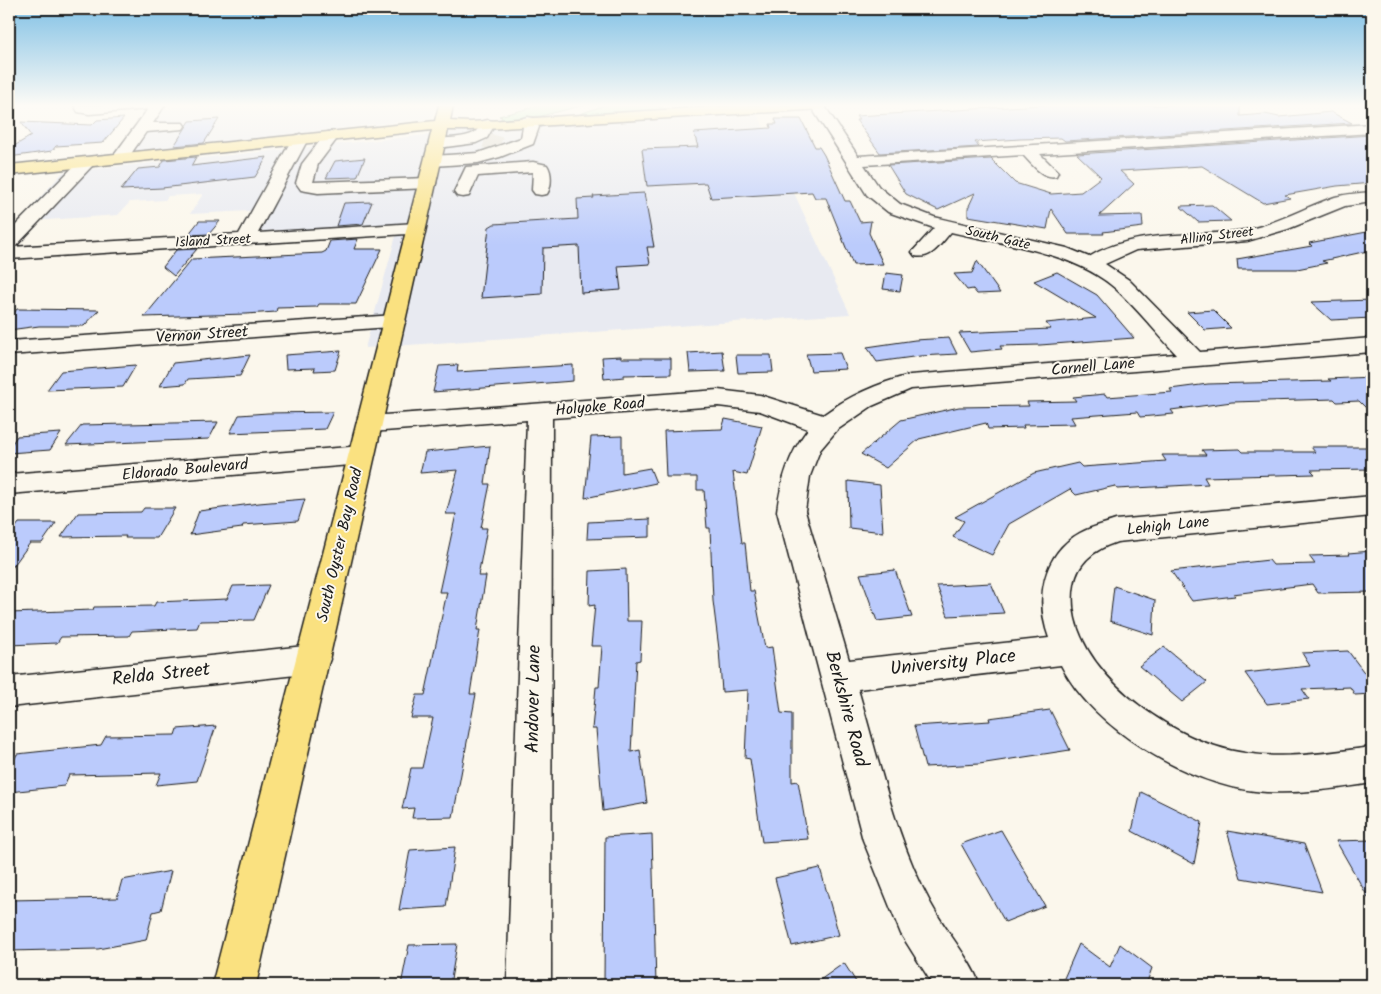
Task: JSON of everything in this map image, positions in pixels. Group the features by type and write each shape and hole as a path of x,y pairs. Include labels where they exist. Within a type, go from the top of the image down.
{"main road":[{"path":"9,170 120,158 139,151"},
{"name":"South Oyster Bay Road","path":"234,985 436,151"}],"street":[{"path":"120,158 125,151"},
{"path":"245,238 293,151"},
{"path":"319,151 304,177 304,183 307,186 318,188 428,183"},
{"path":"443,151 478,158 495,151"},
{"name":"South Gate","path":"848,151 874,192 894,208 946,226 1060,252 1091,264 1122,284 1194,359"},
{"path":"854,161 1021,151"},
{"path":"1028,151 1050,172"},
{"path":"9,242 87,162"},
{"path":"463,192 472,171 533,167 541,168 541,190"},
{"name":"Alling Street","path":"1091,264 1104,256 1133,245 1247,235 1282,224 1340,201 1372,197"},
{"name":"Island Street","path":"9,253 245,238 324,226 416,229"},
{"path":"922,252 946,226"},
{"name":"Vernon Street","path":"9,348 395,321"},
{"name":"Cornell Lane","path":"825,426 835,416 880,391 910,382 1372,345"},
{"name":"Holyoke Road","path":"371,424 678,400 739,398 784,409 825,426"},
{"name":"Andover Lane","path":"529,985 540,412"},
{"name":"Berkshire Road","path":"825,426 815,437 801,461 793,487 791,511 883,840 916,920 958,985"},
{"name":"Eldorado Boulevard","path":"9,484 362,455"},
{"name":"Lehigh Lane","path":"1372,506 1116,531 1091,540 1064,564 1056,590 1059,620 1070,650 1092,684 1126,716 1185,753 1216,765 1258,774 1319,772 1372,765"},
{"name":"University Place","path":"837,676 1070,650"},
{"name":"Relda Street","path":"9,692 314,659"}],"shaded area":[{"path":"266,151 775,151 850,314 365,348 399,225 241,232 250,211 190,214 203,194 168,196 165,200 130,202 118,215 18,222 63,172"}],"building":[{"path":"9,151 49,151 9,157"},
{"path":"642,151 822,151 845,201 850,201 860,222 871,221 869,233 883,264 853,265 826,198 815,198 812,192 711,198 706,183 647,186"},
{"path":"879,151 907,151 880,153"},
{"path":"1118,151 1372,151 1372,183 1337,186 1285,195 1290,198 1263,203 1202,166 1120,171 1134,184 1099,216 1142,215 1143,227 1103,232 1104,234 1068,234 1051,209 1047,229 968,216 968,208 975,193 938,210 906,194 888,165 991,159 1015,183 1051,194 1081,192 1101,177 1077,154"},
{"path":"196,157 191,166 267,157 255,177 162,188 121,190 138,169 160,167 164,160"},
{"path":"365,158 357,177 326,178 335,161"},
{"path":"644,193 654,247 647,247 650,264 618,266 621,290 581,293 579,246 543,248 542,294 481,298 489,227 494,224 578,219 577,199 594,198 593,196"},
{"path":"372,202 363,224 336,226 344,203"},
{"path":"1212,205 1231,221 1198,222 1180,206"},
{"path":"199,221 220,221 209,234 188,235"},
{"path":"1372,231 1372,250 1322,261 1327,263 1297,269 1238,269 1237,259 1312,246 1309,243"},
{"path":"358,239 354,249 382,249 356,304 319,304 317,307 277,308 276,312 246,314 144,317 192,259 322,253 326,251 330,241"},
{"path":"197,249 174,276 163,267 176,250"},
{"path":"977,261 1000,293 977,294 973,289 967,290 954,274 972,273"},
{"path":"1057,272 1097,295 1134,338 1000,346 1002,349 970,352 959,333 1051,329 1046,323 1096,318 1034,281"},
{"path":"886,273 903,275 900,291 883,289"},
{"path":"1372,300 1372,318 1331,320 1311,302"},
{"path":"17,309 99,310 84,326 39,326 9,330 9,319"},
{"path":"1213,310 1231,328 1205,330 1187,312"},
{"path":"949,338 957,354 920,356 877,362 867,347 915,340"},
{"path":"341,351 335,370 314,371 315,368 286,369 285,355"},
{"path":"722,351 725,371 690,372 688,353"},
{"path":"840,353 846,369 811,371 806,354"},
{"path":"250,355 240,376 188,379 185,384 160,386 173,363"},
{"path":"736,355 771,355 773,372 738,373"},
{"path":"621,356 621,358 671,358 671,374 624,375 624,377 604,379 602,357"},
{"path":"136,365 123,387 47,390 61,371"},
{"path":"458,365 457,372 573,365 573,381 433,392 439,366"},
{"path":"1372,377 1372,414 1359,401 1337,402 1334,399 1232,402 1171,410 1174,414 1140,417 1137,412 1071,417 1075,424 1023,425 1024,428 988,429 986,423 919,439 886,468 861,454 901,420 959,407 1029,406 1027,402 1076,401 1073,397 1105,394 1107,397 1172,392 1170,389 1208,384 1331,381 1328,379"},
{"path":"333,412 325,429 230,433 239,415"},
{"path":"725,419 762,426 747,475 733,472 742,543 745,543 750,591 754,591 765,648 772,647 781,713 792,714 792,782 798,781 808,839 762,842 750,759 745,758 748,690 722,692 713,601 710,528 707,528 704,490 697,490 697,477 666,477 664,431 722,429"},
{"path":"218,422 209,439 66,445 82,425"},
{"path":"61,433 50,450 9,453 9,448 17,436"},
{"path":"622,436 622,473 650,468 656,483 585,498 591,437"},
{"path":"490,446 485,484 490,484 481,528 487,528 478,576 486,576 477,630 480,630 470,694 476,694 453,817 412,818 414,808 402,809 411,768 422,768 433,718 411,718 417,695 425,695 447,592 439,592 456,514 446,514 458,470 420,473 425,452"},
{"path":"1311,447 1372,447 1372,469 1311,470 1315,474 1204,477 1208,484 1117,489 1115,486 1076,495 1070,489 1009,524 992,555 953,537 964,521 955,517 1034,473 1078,463 1082,467 1166,461 1162,455 1206,455 1202,450 1240,449 1243,452 1315,452"},
{"path":"848,481 880,485 883,532 849,528"},
{"path":"305,499 298,521 243,525 242,528 190,535 199,511"},
{"path":"144,508 175,508 157,538 125,538 126,536 61,537 78,513 141,512"},
{"path":"650,519 650,537 587,539 588,522"},
{"path":"19,523 56,523 42,543 30,543 9,572 9,536"},
{"path":"1372,551 1372,592 1318,593 1312,584 1192,601 1171,571 1269,560 1273,565 1315,564 1309,556 1350,555 1348,553"},
{"path":"626,569 627,621 642,621 640,660 636,661 631,752 640,750 647,803 603,811 596,729 592,729 596,687 599,687 602,646 591,646 595,605 589,606 590,571"},
{"path":"895,570 912,617 877,621 860,574"},
{"path":"991,583 1004,613 948,616 937,586"},
{"path":"269,585 254,620 200,621 197,628 132,631 129,636 61,637 57,643 9,645 9,613 93,610 94,607 154,606 156,602 227,599 233,586"},
{"path":"1114,586 1155,600 1153,635 1110,621"},
{"path":"1164,647 1207,682 1182,702 1139,666"},
{"path":"1348,651 1372,683 1372,694 1355,695 1350,687 1302,689 1309,699 1267,704 1245,673 1310,666 1302,653"},
{"path":"1050,710 1070,750 979,764 925,767 914,726 990,721 989,718"},
{"path":"216,726 197,781 156,785 161,773 69,775 64,786 9,792 9,771 17,754 101,745 106,736 175,735 177,729"},
{"path":"1141,792 1202,822 1194,864 1132,831"},
{"path":"1001,830 1045,906 1005,922 961,844"},
{"path":"1227,831 1304,844 1322,892 1241,878"},
{"path":"652,834 656,985 604,985 605,837"},
{"path":"1372,840 1372,904 1336,841"},
{"path":"455,847 446,907 399,910 410,850"},
{"path":"820,868 839,935 792,946 775,878"},
{"path":"171,871 161,910 153,912 146,940 98,949 9,951 9,900 117,898 122,880"},
{"path":"457,944 450,985 401,985 409,945"},
{"path":"1079,944 1110,967 1120,944 1152,968 1146,985 1061,985"},
{"path":"844,963 858,985 813,985"}]}
